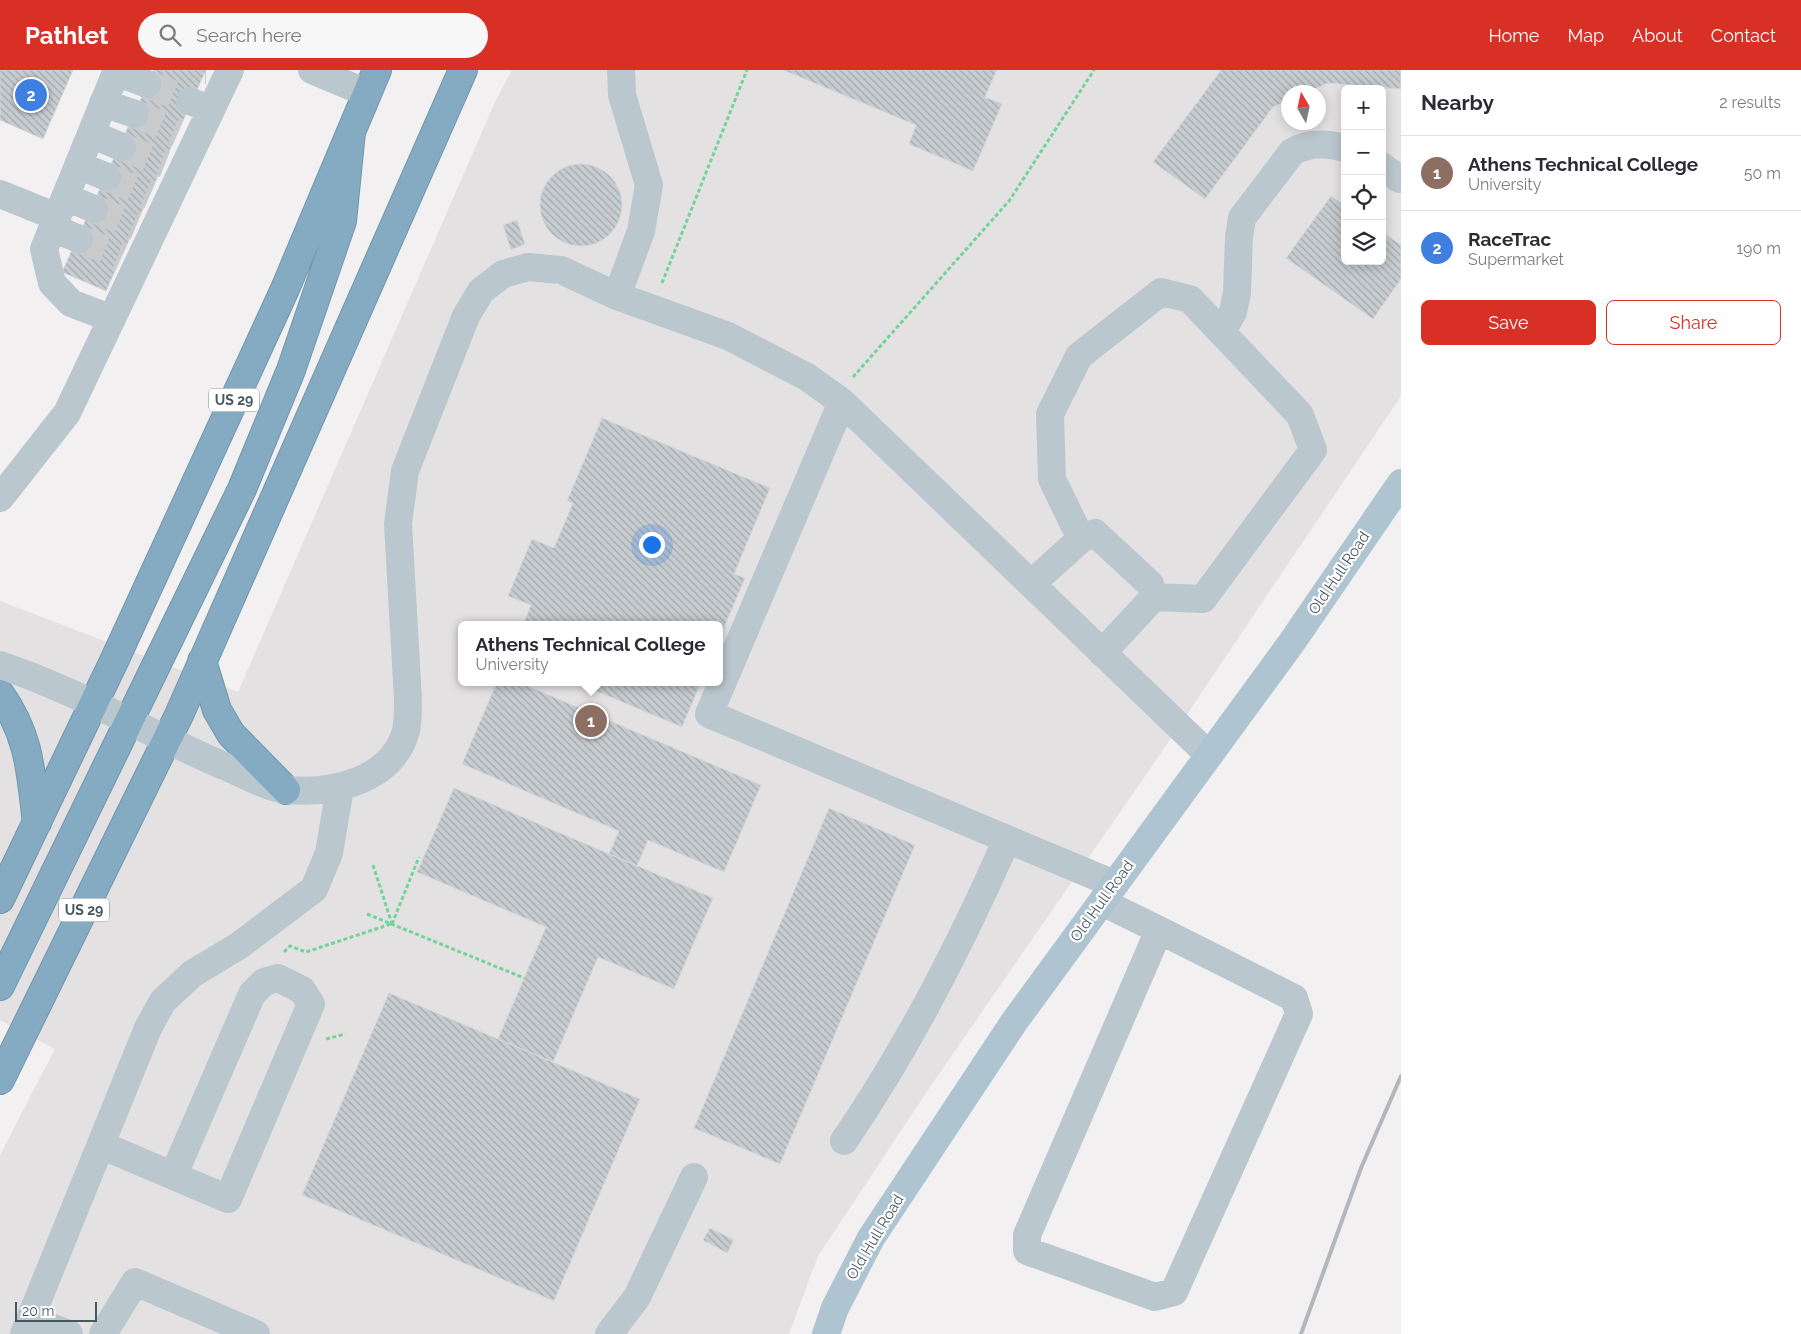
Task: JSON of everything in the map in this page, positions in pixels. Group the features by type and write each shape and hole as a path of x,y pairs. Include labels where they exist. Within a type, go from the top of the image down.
{"highway":[{"name":"US 29","path":"0,1080 166,740 463,70"},
{"name":"US 29","path":"0,899 94,704 285,289 372,81"},
{"path":"0,986 242,488 292,370 342,221 351,132"},
{"path":"202,661 217,710 228,728 286,790"},
{"path":"0,694 18,723 25,739 37,823"}],"main road":[{"name":"Old Hull Road","path":"826,1334 835,1308 871,1238 1014,1022 1292,642 1401,483"}],"lane":[{"path":"312,70 372,81"},
{"path":"617,296 641,231 649,185 622,96 621,70"},
{"path":"112,319 71,303 52,283 44,249 117,71 148,84"},
{"path":"0,498 67,413 112,319 130,260 200,106 220,73"},
{"path":"103,103 136,114"},
{"path":"91,134 122,147"},
{"path":"1222,331 1233,312 1238,292 1239,238 1242,218 1292,152 1302,147 1329,144 1341,147"},
{"path":"78,166 108,178"},
{"path":"0,194 59,214 94,209"},
{"path":"59,214 79,239"},
{"path":"0,665 34,677 166,740 286,790 340,788 365,779 387,761 400,746 406,730 408,700 398,524 405,471 466,316 481,291 503,274 528,267 561,270 617,296 728,336 807,377 842,402 1209,755"},
{"path":"1081,539 1052,480 1050,414 1079,356 1161,292 1190,299 1300,415 1313,450 1203,599 1154,597 1102,653"},
{"path":"723,683 842,402"},
{"path":"1031,584 1081,539 1095,532 1150,584 1154,597"},
{"path":"722,686 710,714 1007,839 1108,893 1159,930 1294,998 1299,1014 1174,1292 1155,1297 1027,1251 1027,1235 1159,930"},
{"path":"69,1334 27,1327 148,1028 163,1001 192,974 240,944 314,889 329,854 340,788"},
{"path":"844,1141 884,1082 945,972 1007,839"},
{"path":"101,1145 174,1174 228,1199 311,1004 302,990 278,978 260,985 247,1002 174,1174"},
{"path":"609,1334 637,1296 694,1177"},
{"path":"103,1334 135,1282 256,1334"}],"path":[{"path":"659,290 747,70"},
{"path":"842,402 855,372 1009,202 1094,70"},
{"path":"392,924 419,857"},
{"path":"373,865 392,924"},
{"path":"366,914 524,978"},
{"path":"290,946 306,952 392,924"}],"shaded area":[{"path":"512,70 1401,70 1401,396 1163,750 930,1087 818,1256 789,1334 0,1334 0,1155 55,1049 0,1020 0,601 238,692 495,102"}],"building":[{"path":"0,70 73,70 43,139 0,120"},
{"path":"154,70 206,70 106,291 62,272"},
{"path":"783,70 997,70 985,97 1002,104 973,171 909,144 916,125"},
{"path":"1221,70 1401,70 1401,89 1386,88 1386,85 1328,83 1323,85 1281,85 1281,103 1273,107 1205,199 1153,162"},
{"path":"573,164 589,164 604,171 615,182 622,197 619,221 610,234 589,246 573,246 558,239 547,228 540,213 540,197 547,182 558,171"},
{"path":"1331,196 1341,203 1341,265 1386,265 1386,235 1401,245 1401,279 1373,319 1286,258"},
{"path":"517,220 525,244 511,250 503,225"},
{"path":"602,418 770,488 734,574 745,578 723,630 723,621 525,621 531,605 508,596 532,539 554,548 573,503 567,501"},
{"path":"495,686 527,686 761,785 724,872 648,840 637,866 609,854 619,831 462,764"},
{"path":"585,686 699,686 682,727"},
{"path":"454,788 713,898 674,989 598,957 553,1062 498,1039 546,927 417,872"},
{"path":"829,808 915,845 780,1164 694,1128"},
{"path":"389,993 640,1099 554,1301 302,1195"},
{"path":"710,1228 734,1240 727,1253 703,1240"}],"tunnel":[{"path":"147,84 190,101"},
{"path":"135,114 178,132"},
{"path":"122,147 165,164"},
{"path":"107,177 150,195"},
{"path":"94,209 136,226"},
{"path":"79,239 121,256"}],"railway":[{"path":"1301,1334 1361,1168 1401,1076"}],"place":[{"name":"RaceTrac","path":"31,95"},
{"name":"Athens Technical College","path":"591,721"}]}
